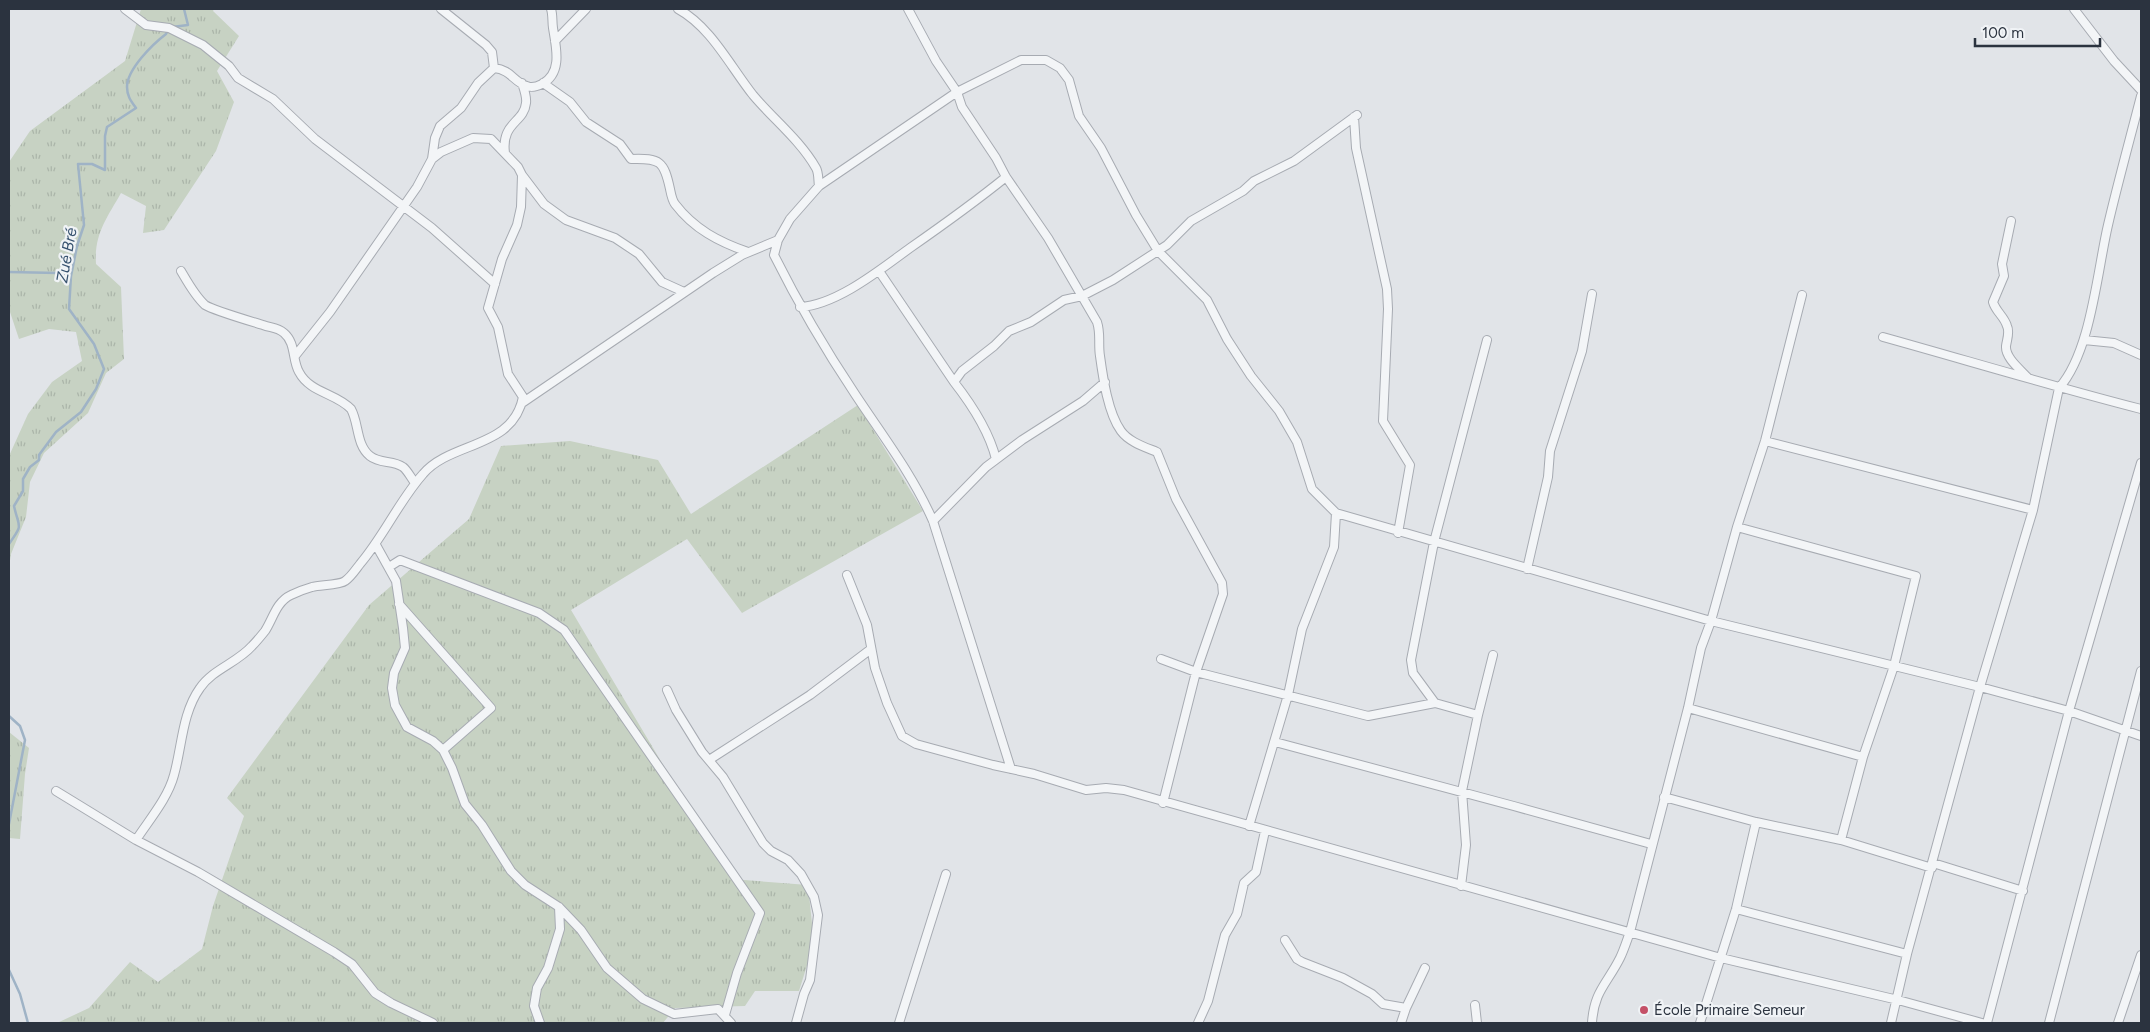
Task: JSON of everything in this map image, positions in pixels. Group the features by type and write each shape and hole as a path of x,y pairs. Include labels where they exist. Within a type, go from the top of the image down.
{"street":[{"path":"125,9 146,25 169,28 203,45 229,66 238,78 273,99 315,139 432,228 495,284"},
{"path":"441,9 486,45 492,52 494,68"},
{"path":"494,68 511,73 528,86 536,86 550,78 557,55 551,9"},
{"path":"555,41 586,9"},
{"path":"678,9 687,14 710,37 755,96 792,136 817,169 819,186"},
{"path":"908,9 936,61 957,92 962,107 996,158 1006,177 1048,238 1082,296 1100,332 1100,354 1104,382 1113,414 1121,431 1132,440 1157,452 1176,499 1222,583 1223,594 1196,672 1163,803"},
{"path":"2074,9 2114,61 2141,90"},
{"path":"1011,769 933,521 924,501 905,467 850,386 800,307 774,255 778,240 790,219 819,186 957,92 1022,60 1046,60 1060,68 1069,80 1079,116 1101,148 1136,215 1158,251 1207,300 1226,339 1251,376 1279,412 1297,442 1312,489 1336,514 1711,621 1980,687 2069,711 2141,736"},
{"path":"432,159 434,138 440,126 461,108 478,84 494,68"},
{"path":"505,153 504,140 512,124 524,111 527,101 522,83"},
{"path":"543,83 570,102 586,122 620,144 631,158 650,158 661,164 667,172 673,202 702,230 722,243 748,252"},
{"path":"1891,1023 1980,687 2033,510 2059,388 2068,379 2084,340 2108,225 2141,96"},
{"path":"954,382 962,371 994,346 1009,331 1031,322 1064,300 1082,296 1113,280 1167,245 1191,221 1243,191 1254,181 1294,161 1355,116 1356,148 1386,289 1388,309 1383,421 1391,436 1402,449 1410,465 1398,532"},
{"path":"295,356 330,312 404,206 432,159 441,152 473,138 491,139 518,167 544,204 566,220 614,238 639,254 662,282 684,292"},
{"path":"136,840 167,792 174,775 186,721 198,690 208,678 237,660 251,647 265,630 276,609 289,596 310,588 344,582 376,545 415,483 437,460 484,442 498,434 521,409 523,397 508,374 498,327 488,308 502,260 517,224 521,207 522,175"},
{"path":"800,307 813,306 824,301 879,270 1006,177"},
{"path":"2011,222 2002,264 2004,276 1993,302 1996,312 2003,317 2008,330 2007,354 2028,378"},
{"path":"522,402 684,292 748,252 778,240"},
{"path":"879,270 963,393 992,444 996,459"},
{"path":"180,271 192,290 206,306 264,326 276,328 286,334 295,356 298,371 307,382 346,404 351,409 364,448 369,455 380,461 397,464 405,468 415,483"},
{"path":"1527,568 1548,477 1550,451 1582,351 1592,294"},
{"path":"1592,1023 1598,992 1620,958 1630,932 1688,708 1701,648 1711,621 1737,527 1765,440 1802,295"},
{"path":"1883,337 2059,388 2141,409"},
{"path":"1435,703 1413,673 1411,660 1434,542 1487,340"},
{"path":"2084,340 2114,343 2141,355"},
{"path":"933,521 986,467 1022,440 1083,401 1104,382"},
{"path":"1765,440 2033,510"},
{"path":"1987,1023 2069,711 2141,463"},
{"path":"1249,826 1288,695 1302,630 1334,547 1336,514"},
{"path":"1737,527 1916,576 1894,666 1863,757 1841,840"},
{"path":"376,545 396,581 405,648 394,673 392,688 395,705 407,727 433,741 443,750 452,768 465,804 482,825 511,871 559,907 581,930 607,968 644,999 674,1014 718,1009 730,1023"},
{"path":"389,567 400,560 539,613 564,630 760,913 737,973 725,1015"},
{"path":"847,576 867,624 875,668 888,704 902,736 916,744 1034,774 1086,790 1106,788 1124,790 1163,803 1721,958 1898,1000 1982,1023"},
{"path":"399,604 491,708 443,750"},
{"path":"709,760 810,695 871,650"},
{"path":"1461,886 1466,845 1462,791 1493,655"},
{"path":"1161,658 1196,672 1368,716 1435,703 1478,715"},
{"path":"2049,1023 2141,671"},
{"path":"667,690 676,710 722,777 763,843 771,851 788,860 801,874 814,896 818,915 810,980 796,1023"},
{"path":"1688,708 1863,757"},
{"path":"1274,742 1462,791 1652,844"},
{"path":"56,791 136,840 198,872 334,952 352,964 376,993 391,1003 433,1023"},
{"path":"1664,797 1756,822 1841,840 2023,891"},
{"path":"1700,1023 1736,909 1756,822"},
{"path":"1198,1023 1208,1001 1225,935 1238,914 1244,883 1256,872 1265,831"},
{"path":"899,1023 946,874"},
{"path":"540,1023 534,1006 537,988 548,968 560,928 559,907"},
{"path":"1736,909 1908,954"},
{"path":"1285,940 1297,959 1302,962 1343,978 1372,994 1383,1004 1406,1008"},
{"path":"2118,1023 2141,955"},
{"path":"1401,1023 1425,968"},
{"path":"1475,1005 1477,1023"}],"green space":[{"path":"141,9 214,9 213,11 239,36 217,71 234,102 216,151 164,230 143,233 146,206 121,193 102,227 97,244 96,264 121,287 124,359 106,373 88,413 44,453 30,482 26,517 11,554 9,567 9,456 28,414 52,382 82,361 76,332 49,329 19,339 9,309 9,162 30,131 125,61"},
{"path":"858,405 923,511 742,613 687,539 571,610 731,879 808,885 814,943 799,991 755,991 745,1006 675,1008 663,1023 57,1023 89,1008 130,962 158,982 202,949 213,906 244,816 227,798 369,605 469,519 501,446 570,441 658,460 691,514"},
{"path":"9,732 29,748 20,839 9,838"}],"waterway":[{"name":"Zué Bré","path":"172,27 188,25 184,9"},
{"name":"Zué Bré","path":"9,544 19,526 14,506 23,491 23,479 30,467 39,460 39,455 56,432 81,412 96,389 104,369 94,344 69,309 71,276 77,246 84,225 78,164 92,164 105,170 105,136 107,127 136,108 127,90 131,73 168,30"},
{"path":"9,272 58,273 71,276"},
{"name":"Zué Bré","path":"9,716 20,726 25,740 9,824"},
{"path":"9,970 20,994 28,1023"}],"place":[{"name":"École Primaire Semeur","path":"1644,1010"}]}
